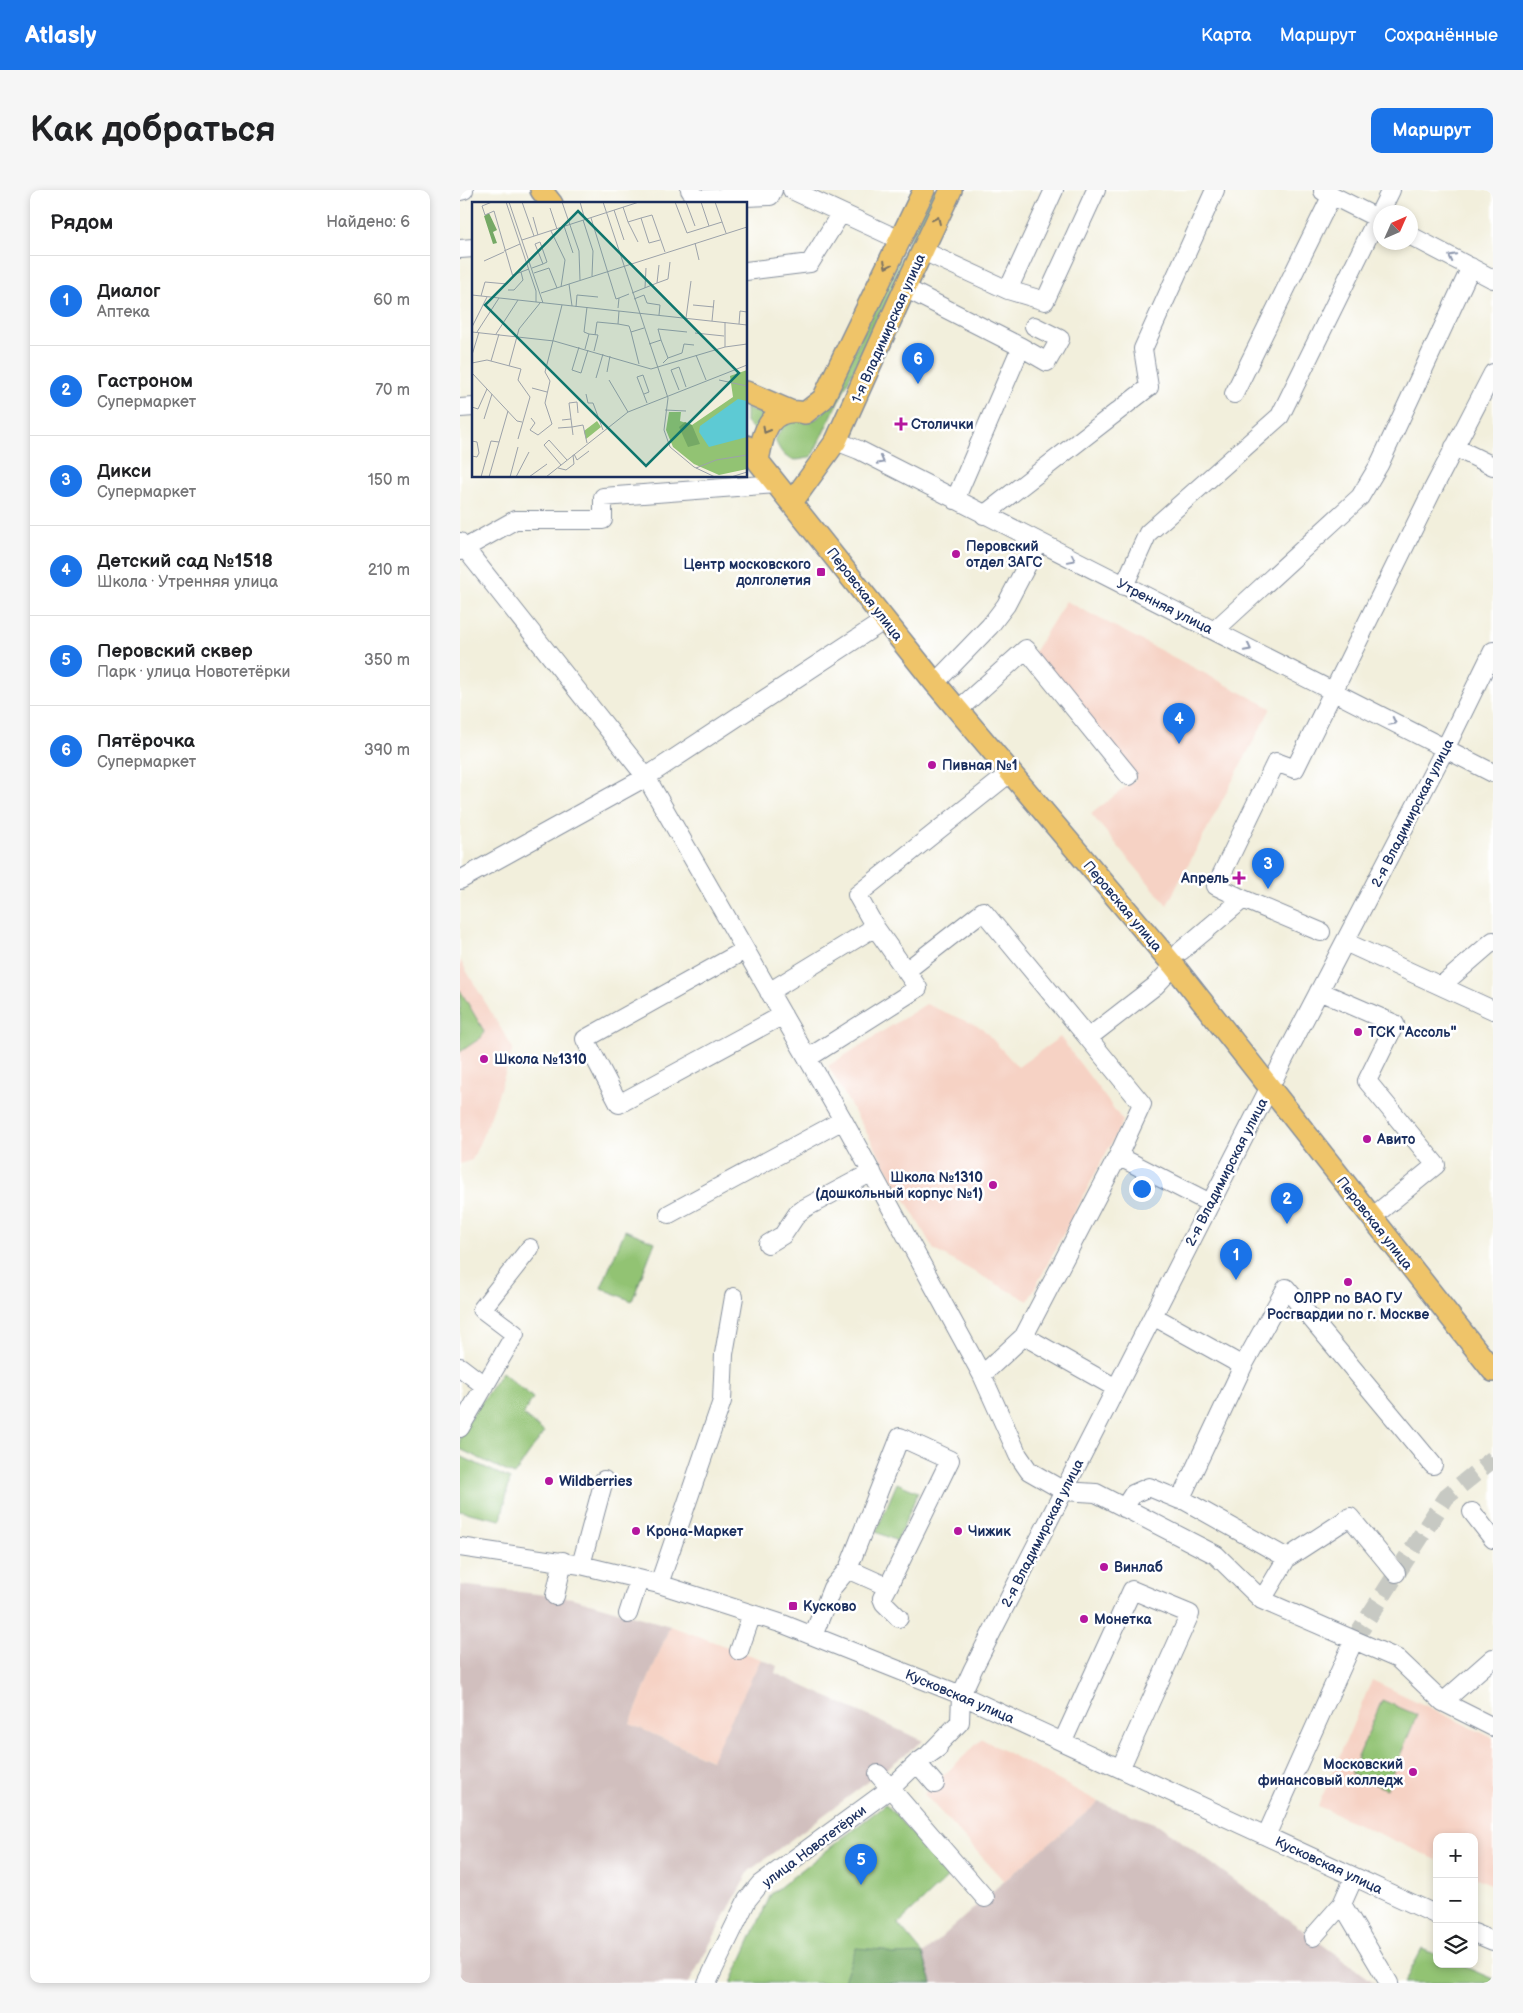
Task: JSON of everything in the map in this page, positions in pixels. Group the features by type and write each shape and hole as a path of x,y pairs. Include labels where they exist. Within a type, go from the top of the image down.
{"main road":[{"path":"541,190 550,202"},
{"name":"1-я Владимирская улица","path":"763,466 765,430 778,415 790,411 805,413 820,403 924,190"},
{"name":"1-я Владимирская улица","path":"792,502 822,464 836,442 951,190"},
{"path":"748,393 790,411"},
{"path":"763,466 791,477 814,469 822,464"},
{"name":"Перовская улица","path":"763,466 935,683 1011,772 1177,958 1269,1087 1493,1371"}],"street":[{"path":"460,192 464,190"},
{"path":"695,198 770,196 773,190"},
{"path":"792,190 900,240"},
{"path":"1008,290 1054,190"},
{"path":"923,251 1008,290 1045,301 1096,190"},
{"path":"984,514 1149,387 1143,349 1215,190"},
{"path":"1385,205 1391,190"},
{"path":"1234,394 1327,193 1373,216"},
{"path":"748,270 810,264 841,213"},
{"path":"1124,586 1148,533 1280,416 1373,231"},
{"path":"1418,240 1471,267 1492,275"},
{"path":"1214,631 1360,497 1379,464 1471,267"},
{"path":"905,288 1047,362 1060,339 1034,326"},
{"path":"955,500 1021,347"},
{"path":"1321,932 1216,886 1276,762 1295,769 1454,447 1493,373"},
{"name":"Утренняя улица","path":"836,442 859,450 1493,773"},
{"path":"1454,447 1493,466"},
{"path":"748,469 763,466"},
{"path":"701,478 603,497 603,520 514,520 462,547 646,777 872,1172 982,1375 1018,1455 1029,1471 1064,1492 1096,1493 1216,1555 1262,1600 1398,1658 1443,1702 1493,1727"},
{"path":"935,683 990,626 1006,605 1039,542"},
{"path":"460,880 646,777 885,620"},
{"path":"958,710 1026,649 1129,776"},
{"name":"2-я Владимирская улица","path":"961,1695 1269,1087 1445,749 1493,651"},
{"path":"808,1058 918,988 856,895 1011,772"},
{"path":"1088,1038 1156,986 1177,958 1243,899"},
{"path":"906,971 983,911 1142,1104 1118,1156 1024,1336 982,1375"},
{"path":"769,992 876,927"},
{"path":"1440,986 1493,941"},
{"path":"1345,942 1493,1010"},
{"path":"745,950 584,1039 619,1104 783,1015"},
{"path":"1319,991 1396,1024 1367,1081 1436,1165 1371,1218"},
{"path":"669,1214 843,1120"},
{"path":"1118,1156 1210,1203"},
{"path":"768,1244 783,1235 798,1214 805,1208 872,1172"},
{"path":"460,1428 515,1334 482,1309 530,1248"},
{"path":"1180,1498 1243,1366 1286,1288 1433,1465"},
{"path":"660,1584 722,1401 724,1354 734,1297"},
{"path":"1153,1316 1243,1366"},
{"path":"1024,1336 1116,1388"},
{"path":"460,1367 485,1386"},
{"path":"813,1636 832,1588 848,1569 900,1437 950,1460 882,1598 884,1603 899,1618"},
{"path":"581,1565 604,1480"},
{"path":"1124,1508 1133,1494 1150,1487 1180,1498 1286,1558"},
{"path":"1472,1512 1493,1539"},
{"path":"1262,1600 1286,1558 1350,1517 1396,1573"},
{"name":"Кусковская улица","path":"460,1547 563,1561 660,1584 813,1636 961,1695 1063,1740 1433,1913"},
{"path":"555,1596 563,1561"},
{"path":"848,1569 888,1587"},
{"path":"628,1614 639,1580"},
{"path":"1063,1740 1132,1590 1190,1614 1120,1767"},
{"path":"738,1651 752,1614"},
{"path":"1266,1836 1354,1640"},
{"path":"1443,1702 1493,1657"},
{"name":"улица Новотетёрки","path":"707,1983 747,1900 755,1878 891,1788 960,1722 961,1695"},
{"path":"923,1758 935,1784"},
{"path":"878,1774 985,1898"},
{"path":"1313,1937 1342,1904 1354,1877"},
{"path":"1342,1904 1389,1983"},
{"path":"1478,1934 1493,1941"}],"shaded area":[{"path":"1066,601 1271,708 1167,905 1091,814 1136,779 1033,654"},
{"name":"Школа №1310","path":"460,960 513,1049 491,1116 472,1160 460,1164"},
{"name":"Школа №1310 (дошкольный корпус №1)","path":"926,1004 982,1028 1018,1067 1060,1037 1123,1121 1028,1301 934,1250 828,1066"},
{"path":"460,1585 572,1598 670,1626 630,1724 711,1760 761,1659 777,1666 775,1673 923,1741 749,1871 689,1983 460,1983"},
{"path":"670,1626 761,1659 712,1760 630,1724"},
{"name":"Московский финансовый колледж","path":"1372,1680 1493,1738 1493,1885 1478,1879 1478,1833 1433,1833 1433,1858 1318,1806"},
{"path":"982,1739 1099,1802 1004,1881 924,1794"},
{"path":"1099,1802 1159,1825 1375,1983 932,1983 923,1954 1004,1881"}],"green space":[{"path":"933,190 941,190 812,456 794,460 785,456 775,440 783,426 794,421 816,419 825,411"},
{"path":"748,409 768,416 756,432 748,424"},
{"path":"460,990 484,1031 482,1037 460,1052"},
{"path":"625,1230 655,1242 632,1301 601,1288"},
{"path":"502,1372 533,1398 523,1415 544,1432 514,1475 460,1449 460,1433"},
{"path":"460,1456 510,1479 501,1520 460,1511"},
{"path":"897,1483 918,1492 897,1541 876,1532"},
{"path":"1382,1700 1417,1715 1386,1789 1351,1774"},
{"path":"886,1804 949,1876 898,1924 923,1954 932,1983 731,1983 771,1894"},
{"path":"856,1948 883,1950 893,1955 923,1954 932,1983 843,1983"},
{"path":"1422,1949 1433,1953 1433,1968 1467,1968 1493,1979 1493,1983 1404,1983"}],"tunnel":[{"path":"1354,1640 1446,1497 1493,1459"}],"place":[{"name":"Пятёрочка","path":"918,384"},
{"name":"Столички","path":"901,424"},
{"name":"Перовский отдел ЗАГС","path":"956,554"},
{"name":"Центр московского долголетия","path":"821,572"},
{"name":"Детский сад №1518","path":"1179,744"},
{"name":"Пивная №1","path":"932,765"},
{"name":"Апрель","path":"1239,878"},
{"name":"Дикси","path":"1268,889"},
{"name":"ТСК \"Ассоль\"","path":"1358,1032"},
{"name":"Школа №1310","path":"484,1059"},
{"name":"Авито","path":"1367,1139"},
{"name":"Школа №1310 (дошкольный корпус №1)","path":"993,1185"},
{"name":"Гастроном","path":"1287,1224"},
{"name":"Диалог","path":"1236,1280"},
{"name":"ОЛРР по ВАО ГУ Росгвардии по г. Москве","path":"1348,1282"},
{"name":"Wildberries","path":"549,1481"},
{"name":"Крона-Маркет","path":"636,1531"},
{"name":"Чижик","path":"958,1531"},
{"name":"Винлаб","path":"1104,1567"},
{"name":"Кусково","path":"793,1606"},
{"name":"Монетка","path":"1084,1619"},
{"name":"Московский финансовый колледж","path":"1413,1772"},
{"name":"Перовский сквер","path":"861,1885"}]}
